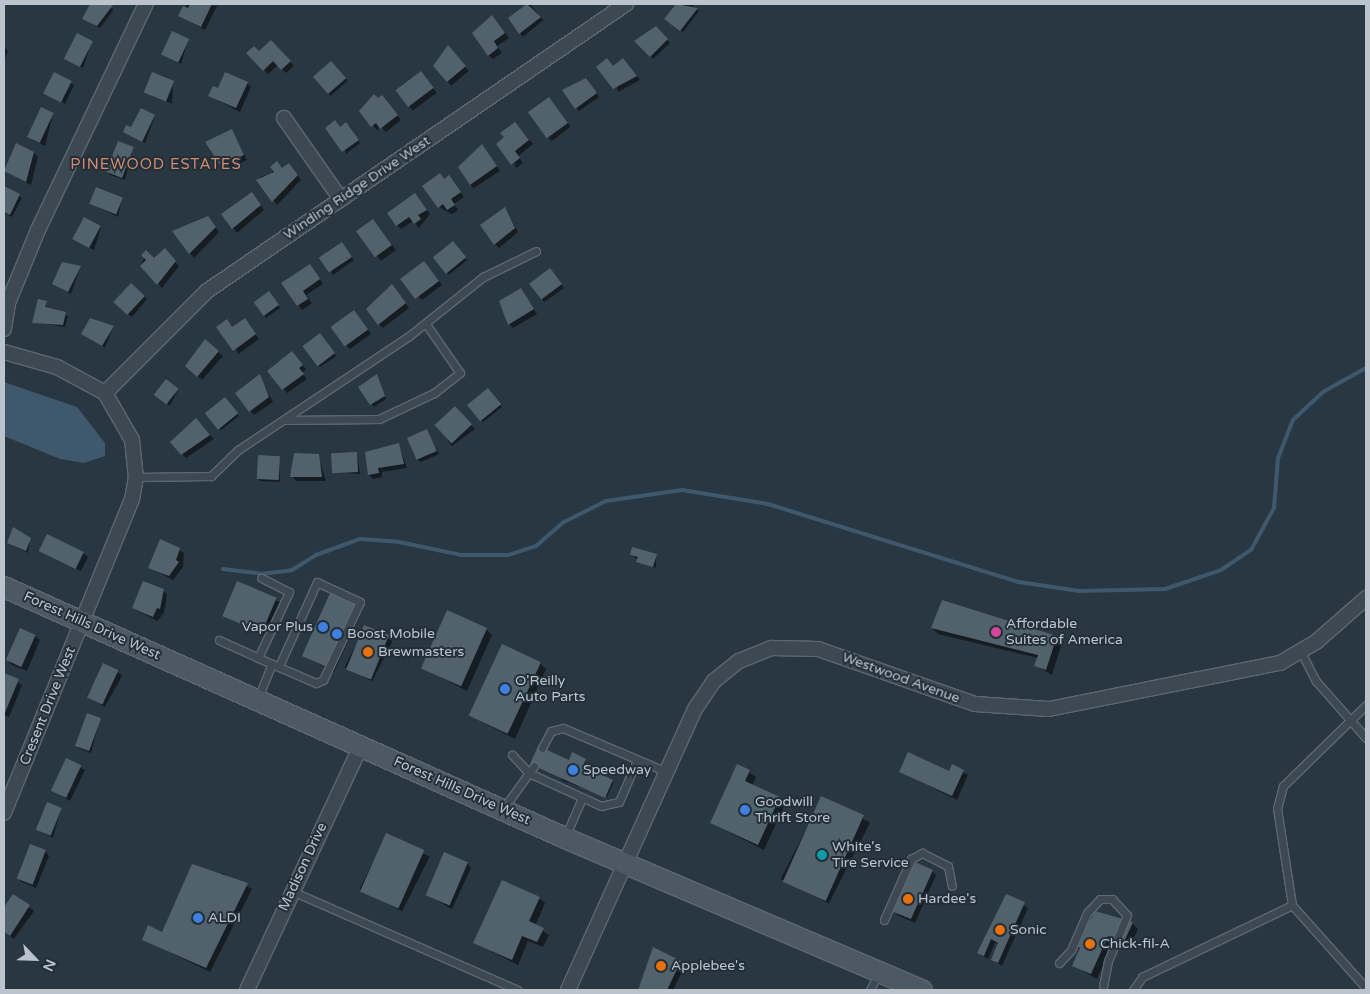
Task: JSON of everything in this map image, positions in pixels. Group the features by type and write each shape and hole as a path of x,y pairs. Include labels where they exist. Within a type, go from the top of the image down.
{"main road":[{"name":"Forest Hills Drive West","path":"4,587 626,865 922,990"}],"street":[{"path":"4,329 8,303 38,230 146,4"},
{"name":"Winding Ridge Drive West","path":"105,393 207,291 340,198 626,4"},
{"path":"284,118 340,198"},
{"path":"4,352 56,367 105,393"},
{"name":"Cresent Drive West","path":"4,813 132,499 136,477 132,440 105,393"},
{"name":"Westwood Avenue","path":"568,990 695,709 714,681 739,661 771,648 818,649 952,697 1028,710 1256,670 1301,652 1366,598"},
{"name":"Madison Drive","path":"247,990 361,745"}],"lane":[{"path":"136,477 211,476 284,420 426,324 483,277 536,251"},
{"path":"284,420 379,420 434,393 460,373 426,324"},
{"path":"258,658 289,592 261,578"},
{"path":"219,640 258,658 275,665 316,683 323,680 360,602 317,582 275,665 257,699"},
{"path":"1301,652 1316,681 1366,738"},
{"path":"1366,705 1349,720 1280,794 1277,808 1292,905 1366,988"},
{"path":"542,748 550,731 563,728 668,772"},
{"path":"512,755 528,773 601,806 619,802 637,760"},
{"path":"503,809 534,766"},
{"path":"565,838 582,798"},
{"path":"884,920 911,859 922,853 948,866 952,886"},
{"path":"292,891 517,990"},
{"path":"1059,964 1071,950 1086,913 1100,899 1112,898 1127,915 1108,961 1103,986"},
{"path":"1132,990 1142,978 1292,905"},
{"path":"870,990 879,972"}],"water":[{"path":"4,382 77,407 105,443 105,456 84,463 60,459 4,436"}],"building":[{"path":"90,4 113,5 97,26 82,19"},
{"path":"190,4 212,4 201,27 178,16 183,6 188,8"},
{"path":"527,4 541,17 519,34 508,18"},
{"path":"676,4 698,8 680,31 664,19"},
{"path":"492,15 505,33 494,41 498,48 488,56 472,33"},
{"path":"656,26 668,39 650,57 634,41"},
{"path":"172,31 189,39 178,63 161,55"},
{"path":"77,33 93,41 80,67 64,59"},
{"path":"271,40 291,61 281,70 273,61 263,71 246,53 254,46 259,51"},
{"path":"448,45 466,66 447,82 433,66"},
{"path":"607,58 613,66 623,58 637,76 613,89 596,67"},
{"path":"331,61 346,78 328,94 313,77"},
{"path":"421,71 434,88 408,107 395,90"},
{"path":"54,72 72,81 61,102 43,93"},
{"path":"152,72 174,81 166,101 144,92"},
{"path":"225,72 248,82 236,108 208,96 213,86 218,88"},
{"path":"586,78 597,93 575,109 562,90"},
{"path":"374,94 378,98 382,95 398,115 380,129 376,123 371,127 359,111"},
{"path":"549,97 568,123 547,138 528,112"},
{"path":"41,107 54,113 40,143 27,137"},
{"path":"141,108 155,115 142,142 123,132 126,125 131,127"},
{"path":"335,120 340,127 346,122 359,140 342,152 325,128"},
{"path":"515,122 529,140 515,151 520,158 511,165 496,144 504,137 500,133"},
{"path":"232,129 244,155 221,166 205,142"},
{"path":"118,141 134,147 122,178 106,172"},
{"path":"16,143 34,152 26,182 4,171"},
{"path":"482,144 497,166 470,185 458,167"},
{"path":"277,161 282,168 289,163 298,175 272,202 256,180 274,172 270,167"},
{"path":"440,173 444,179 449,175 461,192 451,199 455,205 447,210 443,204 438,208 422,186"},
{"path":"4,186 20,194 10,215 4,212"},
{"path":"96,187 123,198 116,215 89,204"},
{"path":"252,192 261,205 232,229 221,214"},
{"path":"415,193 427,210 418,215 421,219 414,224 409,217 396,226 387,213"},
{"path":"505,207 515,228 494,245 480,225"},
{"path":"208,216 216,227 189,254 172,231"},
{"path":"84,217 101,226 89,248 72,239"},
{"path":"373,219 392,245 375,257 356,231"},
{"path":"453,241 466,257 446,274 433,257"},
{"path":"342,242 352,257 329,273 319,258"},
{"path":"165,248 176,261 157,285 140,266 146,260 141,255 146,250 154,258"},
{"path":"424,261 439,281 415,299 400,279"},
{"path":"62,262 81,266 68,292 52,284"},
{"path":"310,264 320,279 303,291 308,299 297,306 281,283"},
{"path":"550,268 562,284 541,300 529,284"},
{"path":"131,283 145,296 127,315 113,302"},
{"path":"392,284 406,303 378,325 366,309"},
{"path":"521,288 534,309 508,325 499,301"},
{"path":"269,291 279,305 264,316 254,302"},
{"path":"38,299 47,301 45,307 66,312 63,325 32,323"},
{"path":"354,310 368,329 345,346 331,327"},
{"path":"90,318 114,326 102,346 81,334"},
{"path":"245,318 256,334 233,351 216,327 227,319 232,327"},
{"path":"320,333 335,353 317,366 302,346"},
{"path":"205,339 219,351 197,377 185,366"},
{"path":"292,351 303,365 299,368 304,374 282,390 267,371"},
{"path":"260,374 269,397 249,412 235,393"},
{"path":"377,374 385,396 370,405 358,387"},
{"path":"166,379 179,389 166,405 154,395"},
{"path":"488,388 501,404 480,421 467,405"},
{"path":"225,397 238,413 218,430 205,413"},
{"path":"455,406 472,424 452,443 435,425"},
{"path":"196,418 210,435 181,455 170,442"},
{"path":"427,429 437,451 417,460 407,438"},
{"path":"399,443 404,464 378,468 379,473 368,475 365,452"},
{"path":"357,452 358,472 332,473 331,453"},
{"path":"294,453 319,454 322,477 290,477"},
{"path":"258,455 280,456 279,480 257,479"},
{"path":"13,527 31,538 26,551 7,543"},
{"path":"47,534 84,552 76,569 39,551"},
{"path":"160,539 180,548 176,560 179,562 169,576 148,568"},
{"path":"632,547 657,554 653,567 636,562 638,557 630,555"},
{"path":"143,581 164,589 160,609 157,608 153,617 132,608"},
{"path":"237,581 277,598 262,633 222,616"},
{"path":"330,593 359,606 331,669 302,656"},
{"name":"Affordable Suites of America","path":"942,600 1057,636 1046,670 1034,666 1038,655 931,628"},
{"path":"447,610 487,628 461,686 421,668"},
{"name":"Brewmasters","path":"364,625 389,635 371,680 346,670"},
{"path":"20,628 36,635 21,667 6,660"},
{"name":"O'Reilly Auto Parts","path":"502,644 541,662 508,734 469,716"},
{"path":"103,663 118,670 102,705 87,697"},
{"path":"4,673 19,679 4,715"},
{"path":"87,713 101,718 89,751 75,746"},
{"path":"538,746 569,760 572,752 586,759 583,766 613,780 605,798 530,764"},
{"path":"908,752 949,771 952,764 964,770 952,796 899,772"},
{"path":"66,758 81,765 66,798 51,791"},
{"name":"Goodwill Thrift Store","path":"737,764 750,770 745,781 780,797 758,845 710,823"},
{"name":"White's Tire Service","path":"821,796 864,815 826,901 783,882"},
{"path":"47,802 62,808 51,836 36,830"},
{"path":"386,833 424,850 398,909 360,891"},
{"path":"30,844 46,850 33,885 17,879"},
{"path":"444,852 468,862 450,905 426,895"},
{"name":"Hardee's","path":"915,862 933,870 911,919 891,911 902,877 907,880"},
{"name":"ALDI","path":"192,864 248,883 206,968 142,940 148,925 162,932"},
{"path":"502,880 540,897 529,921 544,928 537,942 522,936 512,960 473,943"},
{"path":"13,894 30,905 10,936 4,932 4,907"},
{"name":"Sonic","path":"1006,894 1025,902 998,963 991,960 998,943 991,939 984,956 977,953"},
{"name":"Chick-fil-A","path":"1095,911 1133,922 1124,942 1108,936 1091,974 1072,966 1080,948 1074,945 1085,919 1090,921"},
{"name":"Applebee's","path":"653,947 681,961 667,990 638,990"}],"waterway":[{"path":"223,569 261,574 292,570 316,555 360,539 399,542 461,555 508,555 536,546 564,522 606,501 682,490 768,504 1019,582 1079,591 1165,589 1221,570 1251,550 1274,508 1278,458 1293,420 1323,392 1366,368"}],"place":[{"name":"Vapor Plus","path":"323,627"},
{"name":"Affordable Suites of America","path":"996,632"},
{"name":"Boost Mobile","path":"337,634"},
{"name":"Brewmasters","path":"368,652"},
{"name":"O'Reilly Auto Parts","path":"505,689"},
{"name":"Speedway","path":"573,770"},
{"name":"Goodwill Thrift Store","path":"745,810"},
{"name":"White's Tire Service","path":"822,855"},
{"name":"Hardee's","path":"908,899"},
{"name":"ALDI","path":"198,918"},
{"name":"Sonic","path":"1000,930"},
{"name":"Chick-fil-A","path":"1090,944"},
{"name":"Applebee's","path":"661,966"}],"district":[{"name":"PINEWOOD ESTATES","path":"156,165"}]}
